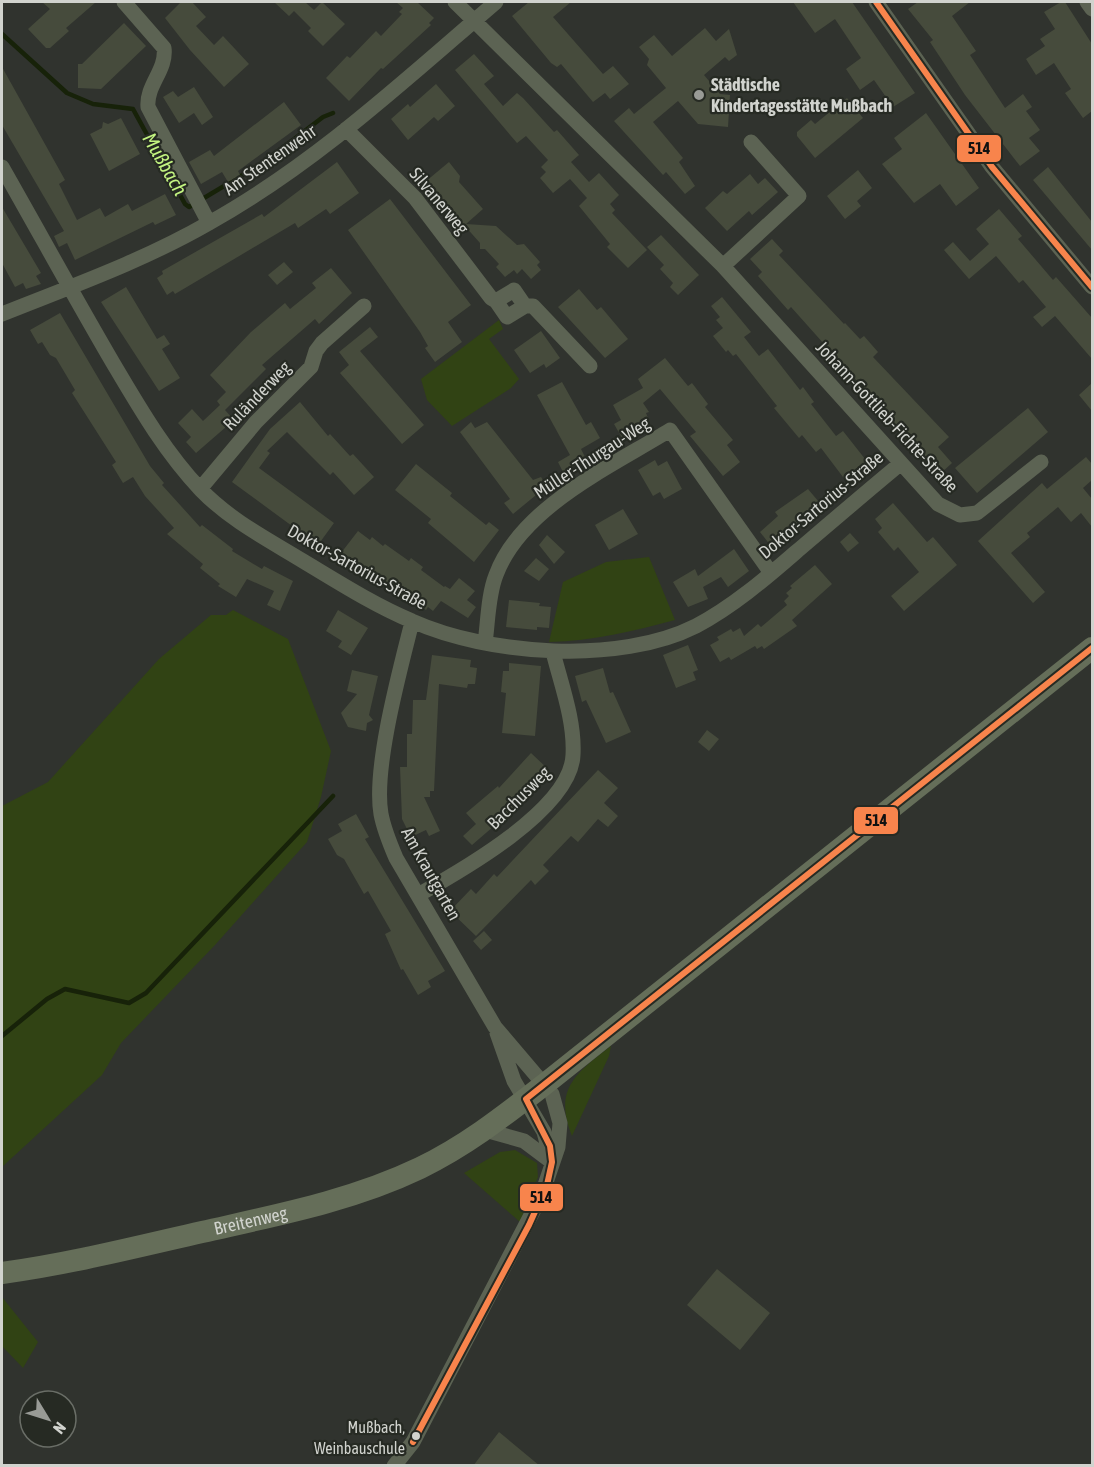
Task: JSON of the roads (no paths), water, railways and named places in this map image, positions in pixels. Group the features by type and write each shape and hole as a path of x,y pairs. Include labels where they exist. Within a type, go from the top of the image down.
{"main road":[{"name":"Breitenweg","path":"2,1273 111,1252 337,1200 412,1172 485,1130 526,1099 1092,648"}],"street":[{"path":"124,2 164,48 166,58 148,94 148,107 209,223"},
{"name":"Johann-Gottlieb-Fichte-Straße","path":"455,2 723,266 938,504 952,512 969,515 985,508 1041,462"},
{"name":"Am Stentenwehr","path":"2,314 132,261 209,223 274,182 346,129 496,2"},
{"path":"1087,2 1092,9"},
{"path":"880,3 992,167 1092,287"},
{"name":"Silvanerweg","path":"346,129 415,198 491,298 496,301 514,290 525,306 533,306 590,366"},
{"path":"723,266 799,196 751,142"},
{"name":"Doktor-Sartorius-Straße","path":"2,167 150,425 200,489 246,526 412,622 485,643 553,652 632,645 693,628 771,573 900,464"},
{"name":"Ruländerweg","path":"200,489 256,422 311,368 316,351 322,343 364,306"},
{"name":"Müller-Thurgau-Weg","path":"485,643 495,576 503,560 525,530 571,491 670,430 771,573"},
{"name":"Am Krautgarten","path":"412,622 382,762 381,814 387,837 495,1027 545,1084"},
{"name":"Bacchusweg","path":"418,895 500,846 546,803 567,777 573,756 573,740 553,652"},
{"name":"Am Krautgarten","path":"495,1027 510,1072 526,1099"},
{"path":"394,1466 413,1442 524,1233 542,1194 560,1136 560,1113 545,1084"},
{"path":"526,1099 544,1132 552,1162"},
{"path":"485,1130 524,1141 552,1162"}],"waterway":[{"name":"Mußbach","path":"2,34 67,93 93,104 133,109 185,204 189,207 264,162 323,117 333,113"},
{"path":"2,1036 47,999 65,989 129,1003 146,993 333,796"}],"place":[{"name":"Städtische Kindertagesstätte Mußbach","path":"699,95"},
{"name":"Mußbach, Weinbauschule","path":"416,1436"}]}
